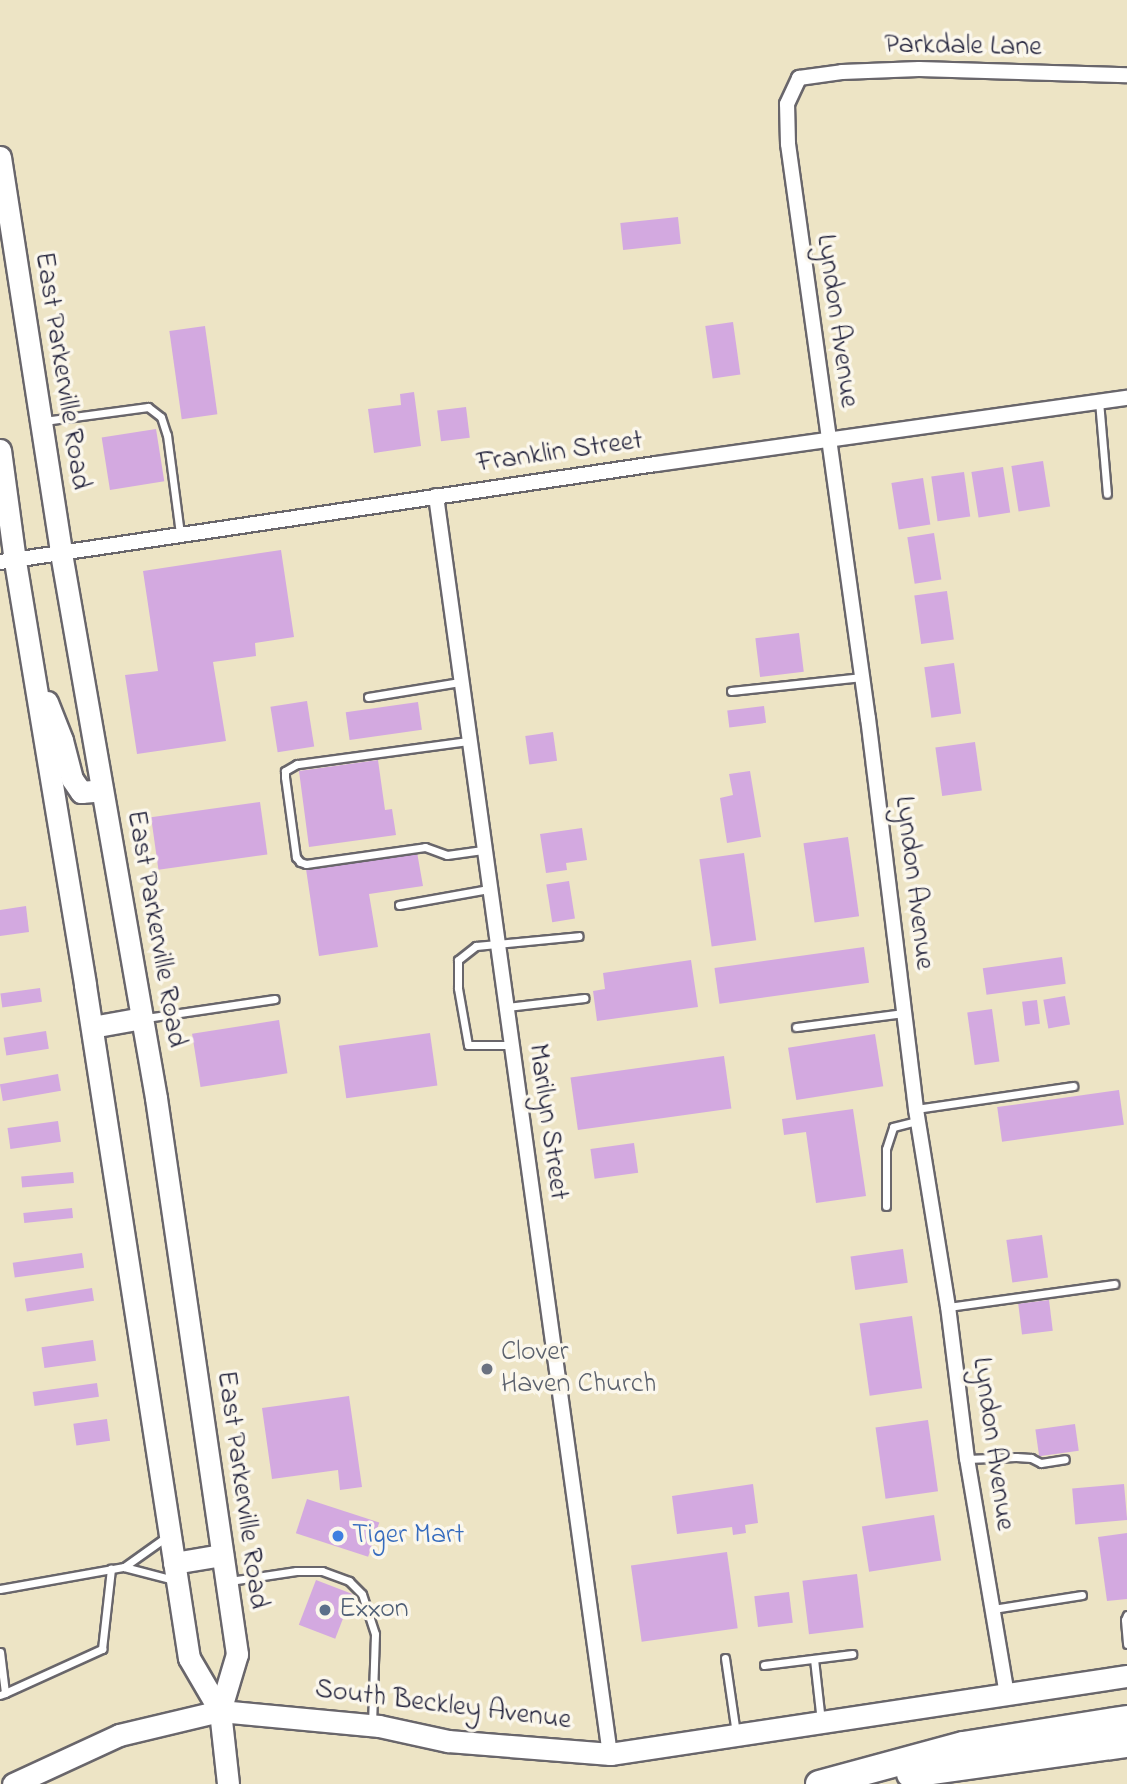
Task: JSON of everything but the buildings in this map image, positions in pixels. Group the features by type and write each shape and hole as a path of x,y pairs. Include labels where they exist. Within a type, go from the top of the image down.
{"highway":[{"path":"819,1784 963,1745 1127,1719"},
{"path":"837,1784 1127,1744"}],"main road":[{"name":"East Parkerville Road","path":"0,157 61,553 142,1018 237,1654 220,1711 228,1784"},
{"name":"East Parkerville Road","path":"0,450 7,561 30,654 92,1027 189,1658 220,1711"},
{"path":"30,654 62,740 72,779 81,792 102,790"},
{"path":"92,1027 142,1018"},
{"path":"176,1572 222,1555"},
{"name":"South Beckley Avenue","path":"13,1784 119,1735 220,1711 372,1725 449,1741 610,1754 1127,1676"}],"street":[{"name":"Parkdale Lane","path":"799,78 842,72 919,69 1127,75"},
{"name":"Lyndon Avenue","path":"799,78 787,104 788,144 827,441 862,677 917,1115 948,1307 967,1459 1007,1695"},
{"name":"Franklin Street","path":"7,561 436,496 1127,398"},
{"name":"Marilyn Street","path":"436,496 610,1754"}],"lane":[{"path":"1099,401 1107,494"},
{"path":"41,422 148,407 161,417 167,435 180,534"},
{"path":"731,691 862,677"},
{"path":"369,697 460,682"},
{"path":"468,741 290,767 285,777 290,817 296,857 306,864 425,847 441,854 456,855 483,850"},
{"path":"399,905 489,890"},
{"path":"512,1045 468,1045 458,988 458,960 476,946 579,936"},
{"path":"506,1007 583,998"},
{"path":"142,1018 275,999"},
{"path":"796,1027 904,1013"},
{"path":"886,1206 886,1149 893,1127 917,1115 1073,1086"},
{"path":"948,1307 1114,1284"},
{"path":"967,1459 1017,1457 1031,1458 1041,1463 1065,1459"},
{"path":"124,1567 170,1534"},
{"path":"0,1589 124,1567 176,1572"},
{"path":"0,1652 2,1694 102,1649 111,1569"},
{"path":"226,1582 296,1570 322,1571 349,1581 362,1594 375,1634 372,1725"},
{"path":"992,1609 1082,1595"},
{"path":"1127,1615 1127,1644"},
{"path":"764,1665 852,1654"},
{"path":"725,1658 736,1735"},
{"path":"814,1659 821,1721"}],"place":[{"name":"Clover Haven Church","path":"487,1369"},
{"name":"Tiger Mart","path":"338,1536"},
{"name":"Exxon","path":"325,1610"}]}
